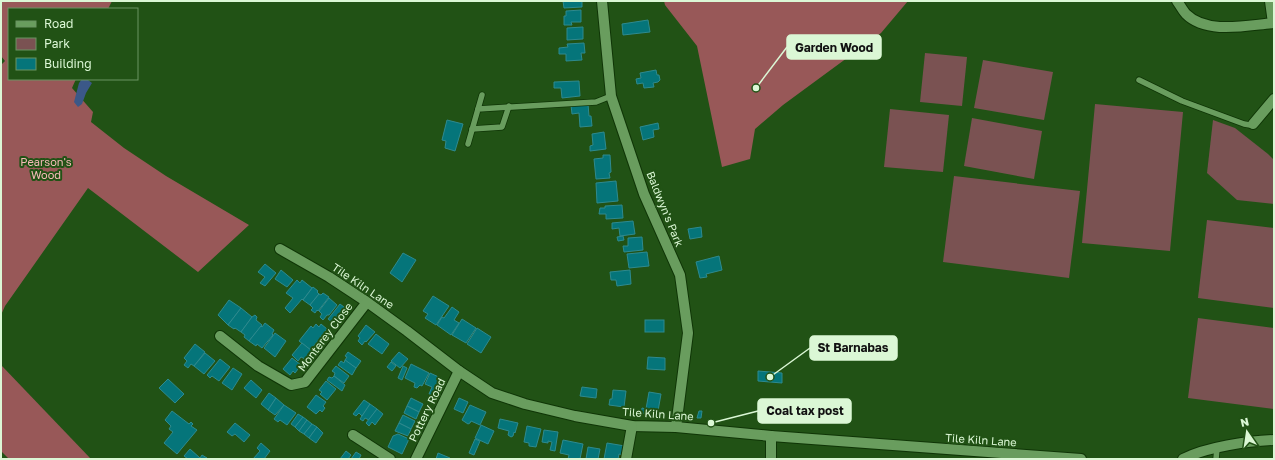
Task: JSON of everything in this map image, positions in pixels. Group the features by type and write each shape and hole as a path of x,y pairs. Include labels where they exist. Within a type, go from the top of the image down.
{"street":[{"name":"Baldwyn's Park","path":"602,1 611,96 644,194 680,275 688,332 676,427"},
{"path":"1177,1 1186,14 1200,24 1221,27 1273,23 1270,1"},
{"path":"1254,124 1274,99"},
{"name":"Tile Kiln Lane","path":"280,249 329,277 367,302 408,331 459,371 492,393 525,404 575,416 632,426 676,427 993,456 1081,459"},
{"name":"Monterey Close","path":"220,336 258,366 291,385 298,384 305,382 367,302"},
{"name":"Pottery Road","path":"416,459 459,371"},
{"path":"626,459 632,426"},
{"path":"353,435 390,459"},
{"path":"771,436 772,459"},
{"path":"1183,459 1193,454 1217,448 1258,441 1274,440"}],"lane":[{"path":"1139,80 1201,108 1244,124 1254,124"},
{"path":"468,144 482,95"},
{"path":"478,109 596,102 611,96"},
{"path":"472,129 502,127 509,106"},
{"path":"1216,459 1217,448"}],"green space":[{"name":"Pearson's Wood","path":"1,1 112,1 108,8 8,8 8,80 76,80 72,88 93,112 91,122 124,148 166,176 249,225 198,272 88,188 5,306 1,315 1,65 5,61 1,56"},
{"path":"664,1 908,1 881,33 783,105 755,129 750,159 722,167 697,46 665,5"},
{"path":"925,53 967,57 962,106 920,102"},
{"path":"983,60 1053,72 1044,120 974,108"},
{"path":"1095,104 1183,112 1170,251 1082,243"},
{"path":"890,109 949,115 943,172 884,167"},
{"path":"972,118 1042,131 1034,179 964,166"},
{"path":"1213,120 1235,128 1274,160 1274,204 1237,200 1207,173"},
{"path":"954,176 1080,191 1069,278 943,262"},
{"path":"1207,220 1274,228 1274,308 1198,298"},
{"path":"1198,318 1274,328 1274,409 1188,398"},
{"path":"1,365 91,459 9,459 1,451"}],"water":[{"path":"81,80 88,80 92,83 82,104 78,107 74,102"}],"building":[{"path":"563,1 582,1 582,7 564,8"},
{"path":"581,10 581,22 571,22 572,25 564,25 564,16 566,16 566,11"},
{"path":"648,20 650,32 623,35 622,24"},
{"path":"583,27 583,39 567,40 567,28"},
{"path":"584,43 585,53 581,53 582,60 566,61 566,54 559,54 559,48 568,47 567,44"},
{"path":"656,70 660,80 653,83 654,87 644,88 643,83 637,84 636,79 641,78 640,73"},
{"path":"579,81 580,96 562,98 561,88 554,88 554,82"},
{"path":"588,104 592,126 580,127 579,113 572,114 571,105"},
{"path":"447,120 463,124 455,151 445,148 446,141 442,140"},
{"path":"658,123 659,129 653,130 654,137 643,140 640,127"},
{"path":"604,132 606,149 590,151 590,146 593,145 592,134"},
{"path":"603,155 610,155 610,178 596,179 594,159 603,158"},
{"path":"616,181 618,201 597,203 596,183"},
{"path":"622,205 623,218 606,219 606,214 599,214 600,208 605,208 605,206"},
{"path":"633,221 635,234 620,236 619,228 612,229 612,223"},
{"path":"701,227 702,237 690,239 688,229"},
{"path":"623,236 624,240 618,241 617,237"},
{"path":"642,237 643,250 624,252 623,246 628,246 628,238"},
{"path":"647,252 649,266 629,268 627,254"},
{"path":"403,253 416,260 402,282 390,273"},
{"path":"719,256 722,270 706,274 707,277 700,278 696,262"},
{"path":"265,264 276,273 265,286 260,283 265,277 258,272"},
{"path":"281,270 293,280 287,287 275,279"},
{"path":"630,270 631,284 617,286 616,280 611,280 610,272"},
{"path":"297,280 300,283 302,280 312,288 290,313 285,308 293,298 286,293"},
{"path":"313,287 319,294 310,305 303,300"},
{"path":"323,293 329,297 315,313 311,310 313,308 310,305 319,294 321,295"},
{"path":"433,296 449,306 436,325 425,318 428,314 423,311"},
{"path":"329,298 337,305 323,320 320,317 322,314 319,311"},
{"path":"229,300 241,308 228,325 218,315"},
{"path":"340,304 348,310 340,320 336,317 332,322 328,319"},
{"path":"452,307 459,312 454,320 459,323 451,335 437,325 442,317 444,318"},
{"path":"241,308 252,317 241,332 228,325"},
{"path":"255,315 257,317 256,320 262,325 249,341 241,332"},
{"path":"462,319 476,328 466,343 452,335"},
{"path":"645,320 664,320 664,332 645,332"},
{"path":"265,323 274,330 273,335 262,348 249,341"},
{"path":"316,324 319,327 321,324 327,329 313,347 314,348 312,351 299,341 311,326 313,328"},
{"path":"366,325 375,332 362,345 358,341 360,338 358,336"},
{"path":"477,328 491,337 481,353 467,344"},
{"path":"275,333 286,341 275,357 264,348"},
{"path":"376,334 389,344 382,354 368,344"},
{"path":"302,343 312,351 305,359 301,357 298,361 292,355"},
{"path":"195,344 205,352 194,366 191,364 188,368 184,365 187,361 184,358"},
{"path":"348,352 361,361 356,368 345,360 347,357 345,356"},
{"path":"399,352 408,359 400,368 391,361"},
{"path":"205,353 215,361 204,374 194,366"},
{"path":"648,357 665,358 665,370 647,369"},
{"path":"292,358 301,365 295,373 293,371 290,375 283,369"},
{"path":"220,359 230,367 219,381 212,376 210,378 207,375"},
{"path":"345,360 356,368 352,375 338,365 341,361 344,363"},
{"path":"391,362 396,366 392,371 387,367"},
{"path":"411,364 429,373 422,386 420,385 417,388 414,387 415,383 405,378"},
{"path":"336,366 349,376 344,383 334,376 335,373 332,371"},
{"path":"403,366 407,368 402,380 398,378"},
{"path":"233,368 242,374 232,390 222,383"},
{"path":"758,371 782,373 782,383 758,381"},
{"path":"430,373 443,379 435,396 429,394 432,387 425,384"},
{"path":"334,376 345,385 342,391 327,380 329,377 332,378"},
{"path":"168,379 184,394 175,403 159,388"},
{"path":"251,380 262,390 256,398 244,388"},
{"path":"326,381 336,389 327,400 320,394 322,392 319,390"},
{"path":"582,387 597,389 596,398 580,396"},
{"path":"613,390 626,391 624,407 609,405 610,399 612,399"},
{"path":"649,392 661,394 658,411 655,410 654,415 641,413 642,408 646,409"},
{"path":"269,393 276,398 268,410 261,404"},
{"path":"316,395 326,402 323,406 325,408 322,412 320,410 316,414 307,407"},
{"path":"276,398 284,405 275,415 268,410"},
{"path":"411,398 423,404 419,412 407,406"},
{"path":"459,398 468,402 463,413 454,409"},
{"path":"364,400 370,404 362,416 359,413 356,416 353,414"},
{"path":"370,404 377,409 369,420 365,418 363,421 360,419"},
{"path":"284,405 296,413 287,425 280,420 278,422 274,419"},
{"path":"470,405 486,412 480,425 471,421 468,424 462,420"},
{"path":"407,406 419,412 416,419 404,413"},
{"path":"377,409 383,414 375,425 372,422 369,426 366,423"},
{"path":"172,411 189,424 191,422 193,424 191,426 197,430 177,454 164,443 173,432 169,429 171,426 165,420"},
{"path":"699,411 702,411 701,418 697,418"},
{"path":"298,414 303,417 295,427 291,424"},
{"path":"403,415 415,421 411,429 399,423"},
{"path":"303,417 307,420 299,431 295,427"},
{"path":"500,419 518,423 513,436 511,437 508,435 509,431 498,428"},
{"path":"307,420 312,424 304,434 299,431"},
{"path":"235,423 250,435 244,442 235,434 232,436 227,432"},
{"path":"399,423 411,429 408,436 395,431"},
{"path":"312,424 317,427 309,438 304,434"},
{"path":"481,425 494,431 488,444 475,438"},
{"path":"527,426 541,429 536,447 529,446 529,443 524,442"},
{"path":"317,427 323,433 316,443 309,438"},
{"path":"544,430 558,432 555,451 550,450 552,442 542,442"},
{"path":"398,434 409,439 402,454 388,447 393,436"},
{"path":"475,439 480,441 474,455 469,453"},
{"path":"563,440 583,444 580,459 568,459 569,455 560,453"},
{"path":"261,443 270,451 264,459 253,459 260,451 257,448"},
{"path":"607,443 625,446 623,455 619,454 618,459 604,459"},
{"path":"588,447 600,449 598,459 586,459"},
{"path":"190,449 200,458 202,455 207,458 188,459 184,456"},
{"path":"346,451 351,455 348,459 340,459"},
{"path":"356,452 361,455 359,459 351,459"},
{"path":"438,453 450,458 436,459"}],"place":[{"name":"Garden Wood","path":"756,88"},
{"name":"St Barnabas","path":"770,377"},
{"name":"Coal tax post","path":"711,423"}]}
